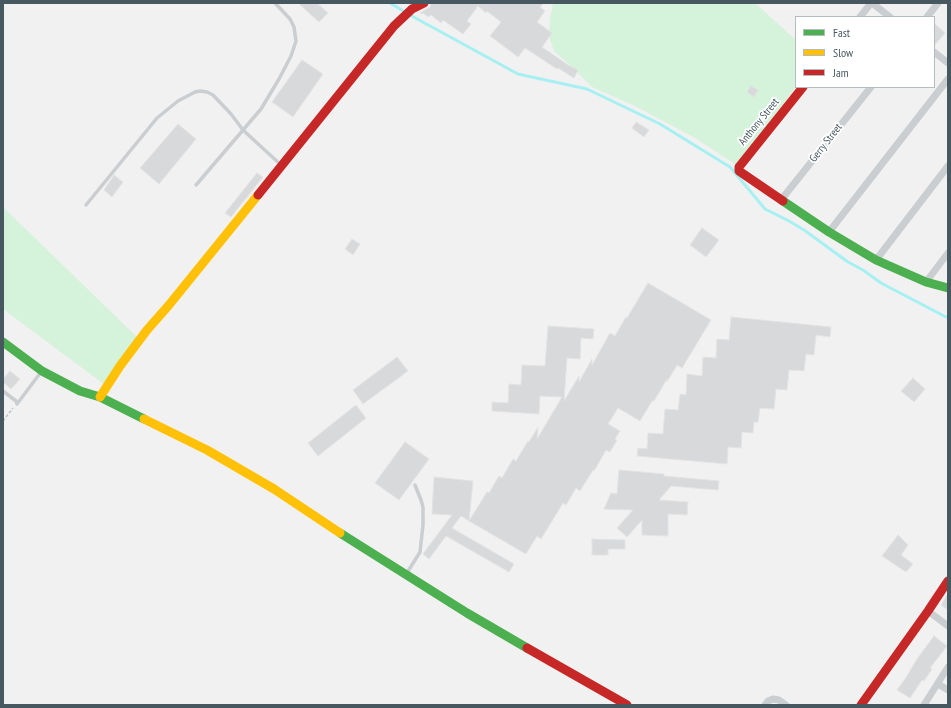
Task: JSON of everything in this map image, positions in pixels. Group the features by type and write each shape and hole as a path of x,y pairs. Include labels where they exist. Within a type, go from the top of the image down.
{"street":[{"path":"100,397 120,366 147,330 282,166 394,26 412,8 424,3"},
{"path":"861,16 872,3 889,16"},
{"path":"928,16 938,3"},
{"path":"935,53 948,63"},
{"path":"829,232 948,79"},
{"name":"Anthony Street","path":"781,200 741,173 738,167 802,88"},
{"name":"Gerry Street","path":"781,200 870,88"},
{"path":"876,260 948,166"},
{"path":"781,200 829,232 876,260 926,282 948,288"},
{"path":"926,282 948,253"},
{"path":"3,342 42,371 80,391 100,397 207,450 274,489 358,545 501,634 626,705"},
{"path":"861,705 948,581"},
{"path":"928,611 948,626"},
{"path":"924,705 948,667"},
{"path":"938,684 948,690"},
{"path":"765,705 768,701 773,699 779,700 786,705"}],"lane":[{"path":"196,185 261,109 291,56 296,41 294,26 290,19 275,3"},
{"path":"86,204 157,118 178,101 200,91 213,95 231,114 243,130 282,166"},
{"path":"3,391 16,401 17,404 42,371"},
{"path":"405,575 420,552 423,507 414,485"}],"path":[{"path":"3,421 17,404"}],"green space":[{"path":"553,3 755,3 795,39 795,88 736,165 697,139 635,106 592,87 554,51 549,36"},
{"path":"3,207 139,339 105,385 3,309"}],"building":[{"path":"298,3 317,3 328,13 319,22"},
{"path":"431,3 544,3 540,7 545,11 537,22 552,33 542,47 578,70 574,78 558,68 557,69 525,48 518,57 490,36 501,22 478,6 467,21 471,24 463,34 443,20 441,23 431,15 428,17 423,13 420,13 430,7"},
{"path":"935,24 945,33 935,45"},
{"path":"302,60 323,74 293,117 272,102"},
{"path":"751,86 758,90 754,97 747,92"},
{"path":"636,122 649,130 644,137 632,128"},
{"path":"178,124 196,139 159,184 140,168"},
{"path":"257,173 263,177 231,217 225,213"},
{"path":"114,175 123,182 112,197 104,190"},
{"path":"702,228 719,240 706,257 690,245"},
{"path":"352,239 360,244 353,255 345,249"},
{"path":"648,283 711,320 682,368 677,365 640,421 618,408 608,424 620,431 610,452 606,450 580,491 576,488 566,505 563,503 541,539 537,536 526,554 469,521 487,492 489,493 499,476 502,478 513,459 516,461 538,427 537,439 562,397 540,396 539,414 492,411 492,402 508,403 509,384 521,385 522,365 545,366 548,326 594,329 593,339 581,338 580,359 567,358 564,401 579,376 579,382 592,359 592,365 610,333 615,336"},
{"path":"731,317 831,327 830,337 816,335 814,355 806,354 804,371 789,370 787,390 776,389 774,409 760,408 758,422 754,422 753,433 742,432 741,448 728,447 727,464 637,456 638,448 647,449 648,433 663,434 665,409 678,410 680,394 686,395 687,374 702,376 703,357 716,358 717,339 729,340"},
{"path":"397,357 408,371 363,404 353,390"},
{"path":"10,371 20,379 11,389 3,382 3,379"},
{"path":"913,378 925,389 914,402 901,391"},
{"path":"356,405 366,418 318,456 308,443"},
{"path":"405,442 429,459 399,500 375,483"},
{"path":"619,470 719,481 718,490 671,486 659,500 688,502 687,515 668,514 668,536 642,535 642,520 627,537 617,528 633,510 604,509 611,493 617,494"},
{"path":"434,477 473,481 469,521 461,516 452,528 514,564 509,572 446,536 429,559 423,554 452,515 432,514"},
{"path":"898,535 908,545 901,555 913,564 906,572 882,556"},
{"path":"592,539 625,540 625,549 608,549 608,555 592,555"},
{"path":"947,595 948,596 948,610 941,605"},
{"path":"934,636 947,646 930,668 932,669 924,681 922,680 910,698 897,690"}],"waterway":[{"path":"390,3 405,12"},
{"path":"410,15 518,74 587,89 660,124 730,167 765,209 804,230 848,262 863,270 881,283 946,317 948,316"}],"traffic: fast":[{"path":"783,201 829,232 876,260 926,282 948,288"},
{"path":"3,342 42,371 80,391 100,397 144,419"},
{"path":"340,533 467,613 527,648"}],"traffic: slow":[{"path":"100,397 120,366 147,330 258,195"},
{"path":"144,419 207,450 274,489 340,533"}],"traffic: jam":[{"path":"258,195 394,26 412,9 424,3"},
{"path":"783,201 739,171 739,167 802,88"},
{"path":"861,705 948,581"},
{"path":"527,648 627,705"}]}
